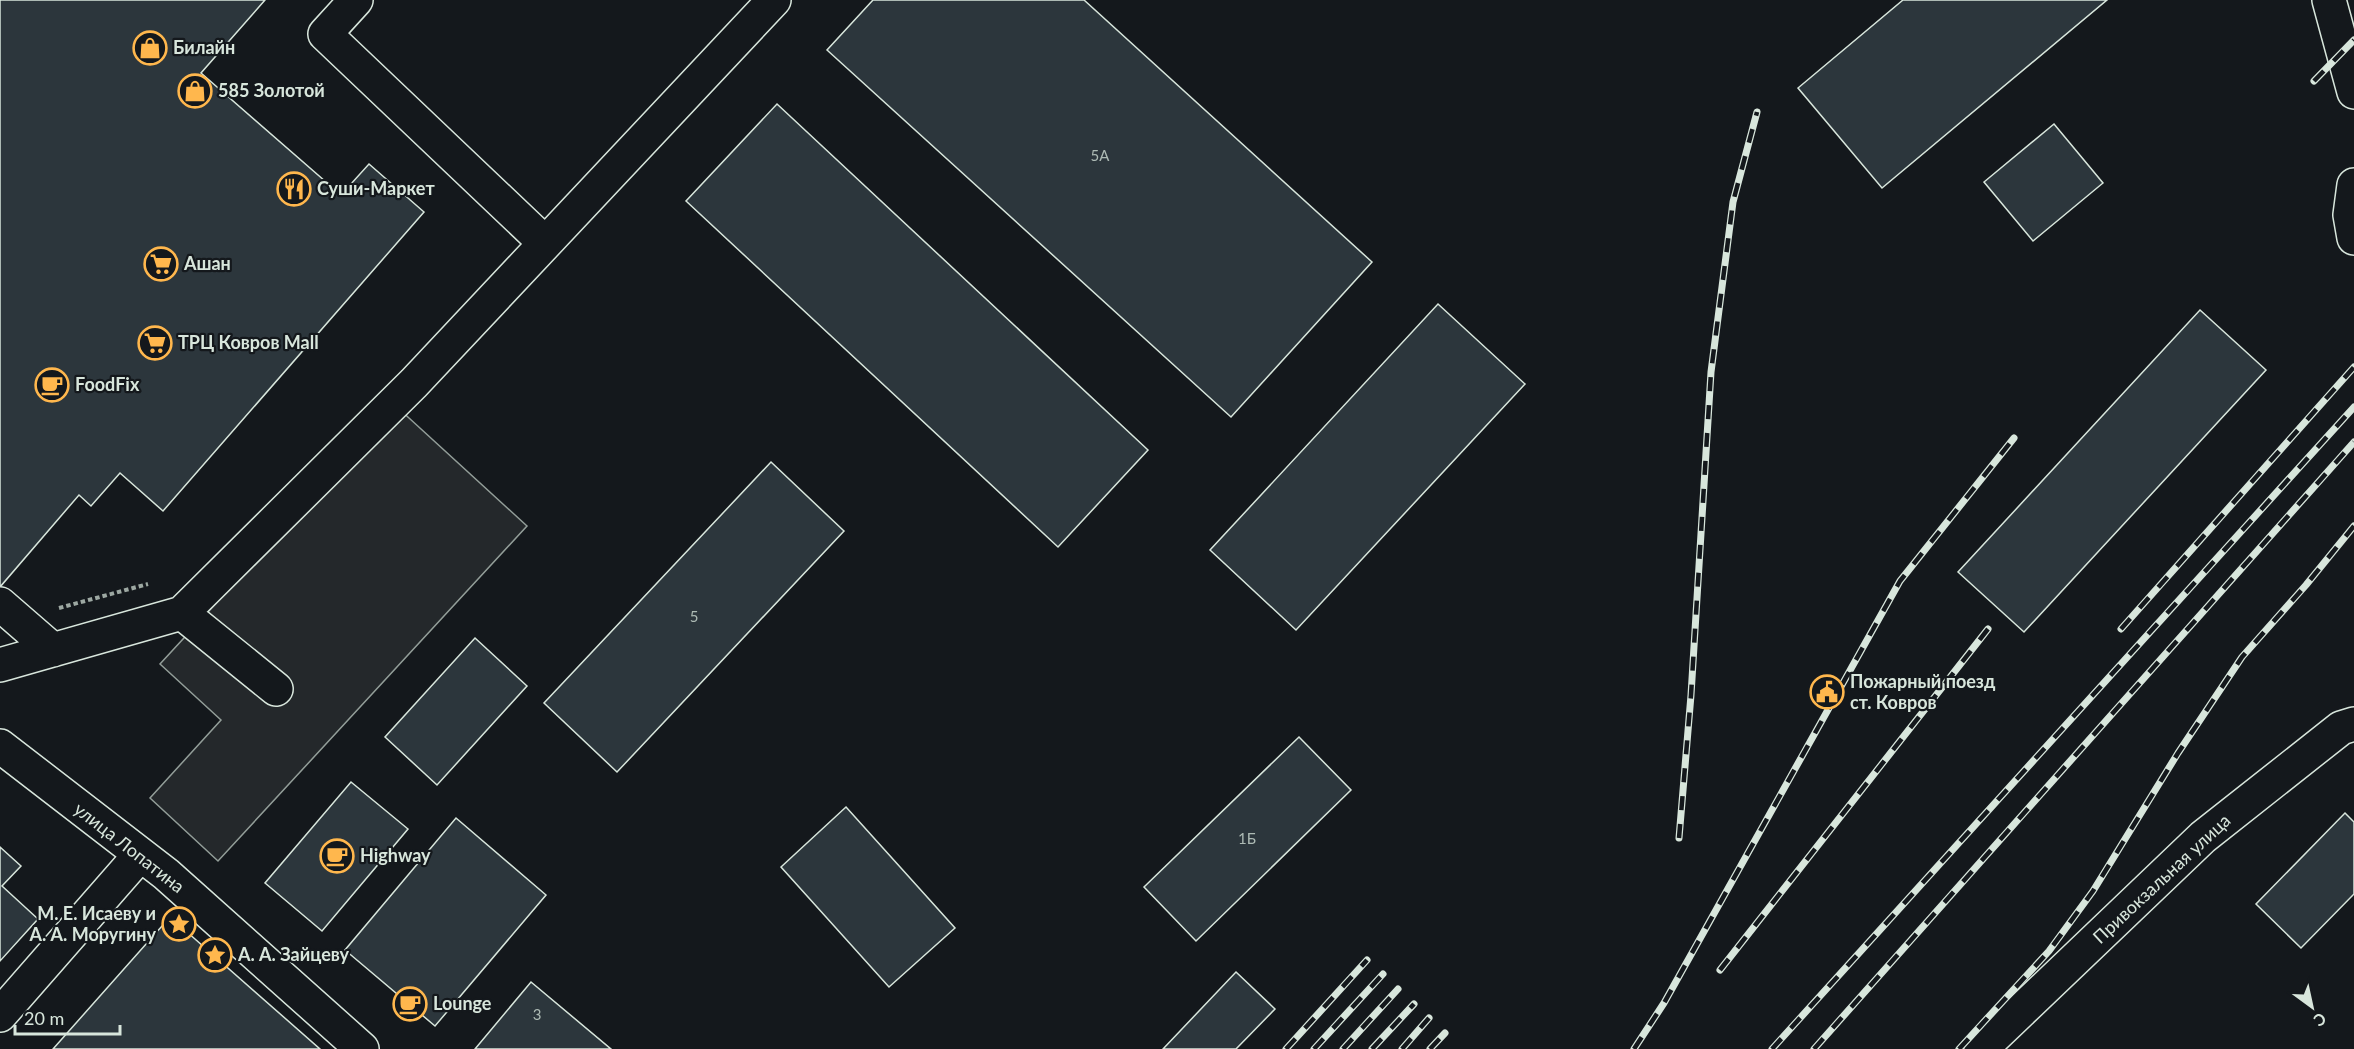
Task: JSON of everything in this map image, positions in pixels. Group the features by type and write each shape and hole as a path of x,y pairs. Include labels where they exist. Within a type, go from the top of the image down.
{"street":[{"path":"356,0 325,34 545,243"},
{"path":"0,665 182,613 414,383 774,0"},
{"path":"2329,0 2354,92"},
{"path":"2354,185 2350,215 2354,238"},
{"path":"9,612 53,650"},
{"path":"182,613 276,689"},
{"name":"Привокзальная улица","path":"1981,1049 2203,837 2341,728 2354,724"},
{"name":"улица Лопатина","path":"0,746 139,856 166,874 363,1049"},
{"path":"0,1015 139,856"}],"path":[{"path":"9,612 148,584"}],"shaded area":[{"path":"397,407 527,526 218,861 150,798 221,720 160,664"}],"building":[{"name":"ТРЦ Ковров Mall","path":"0,0 265,0 201,73 341,195 369,164 424,212 163,511 120,473 91,506 79,495 0,587"},
{"path":"873,0 1084,0 1372,262 1231,417 827,50"},
{"path":"1903,0 2107,0 1882,188 1798,88"},
{"path":"777,104 1148,450 1058,547 686,201"},
{"path":"2054,124 2103,183 2033,241 1984,182"},
{"path":"1438,304 1525,384 1296,630 1210,550"},
{"path":"2200,310 2266,370 2024,632 1958,572"},
{"path":"771,462 844,531 617,772 544,703"},
{"path":"475,638 527,686 437,785 385,737"},
{"path":"1299,737 1351,790 1196,941 1144,887"},
{"name":"Highway","path":"351,782 408,829 322,931 265,883"},
{"path":"846,807 955,928 889,987 781,867"},
{"path":"2345,813 2354,822 2354,894 2301,948 2256,904"},
{"path":"456,818 546,895 435,1026 345,950"},
{"path":"0,847 21,866 2,886 38,919 0,961"},
{"path":"170,917 320,1049 53,1049"},
{"path":"1236,972 1275,1009 1236,1049 1163,1049"},
{"path":"531,982 611,1049 475,1049"}],"railway":[{"path":"2314,81 2354,40"},
{"path":"1679,838 1691,695 1711,372 1733,202 1757,112"},
{"path":"2121,629 2354,367"},
{"path":"1772,1049 2354,407"},
{"path":"1634,1049 1664,1003 1900,581 2014,438"},
{"path":"1814,1049 2354,442"},
{"path":"1959,1049 2049,951 2093,891 2178,753 2242,657 2306,585 2354,526"},
{"path":"1720,970 1988,629"},
{"path":"1286,1049 1367,960"},
{"path":"1314,1049 1383,974"},
{"path":"1343,1049 1398,989"},
{"path":"1372,1049 1414,1004"},
{"path":"1402,1049 1429,1018"},
{"path":"1430,1049 1445,1033"}],"place":[{"name":"Билайн","path":"150,48"},
{"name":"585 Золотой","path":"195,91"},
{"name":"Суши-Маркет","path":"294,189"},
{"name":"Ашан","path":"161,264"},
{"name":"ТРЦ Ковров Mall","path":"155,343"},
{"name":"FoodFix","path":"52,385"},
{"name":"Пожарный поезд ст. Ковров","path":"1827,692"},
{"name":"Highway","path":"337,856"},
{"name":"М. Е. Исаеву и А. А. Моругину","path":"179,924"},
{"name":"А. А. Зайцеву","path":"215,955"},
{"name":"Lounge","path":"410,1004"}]}
